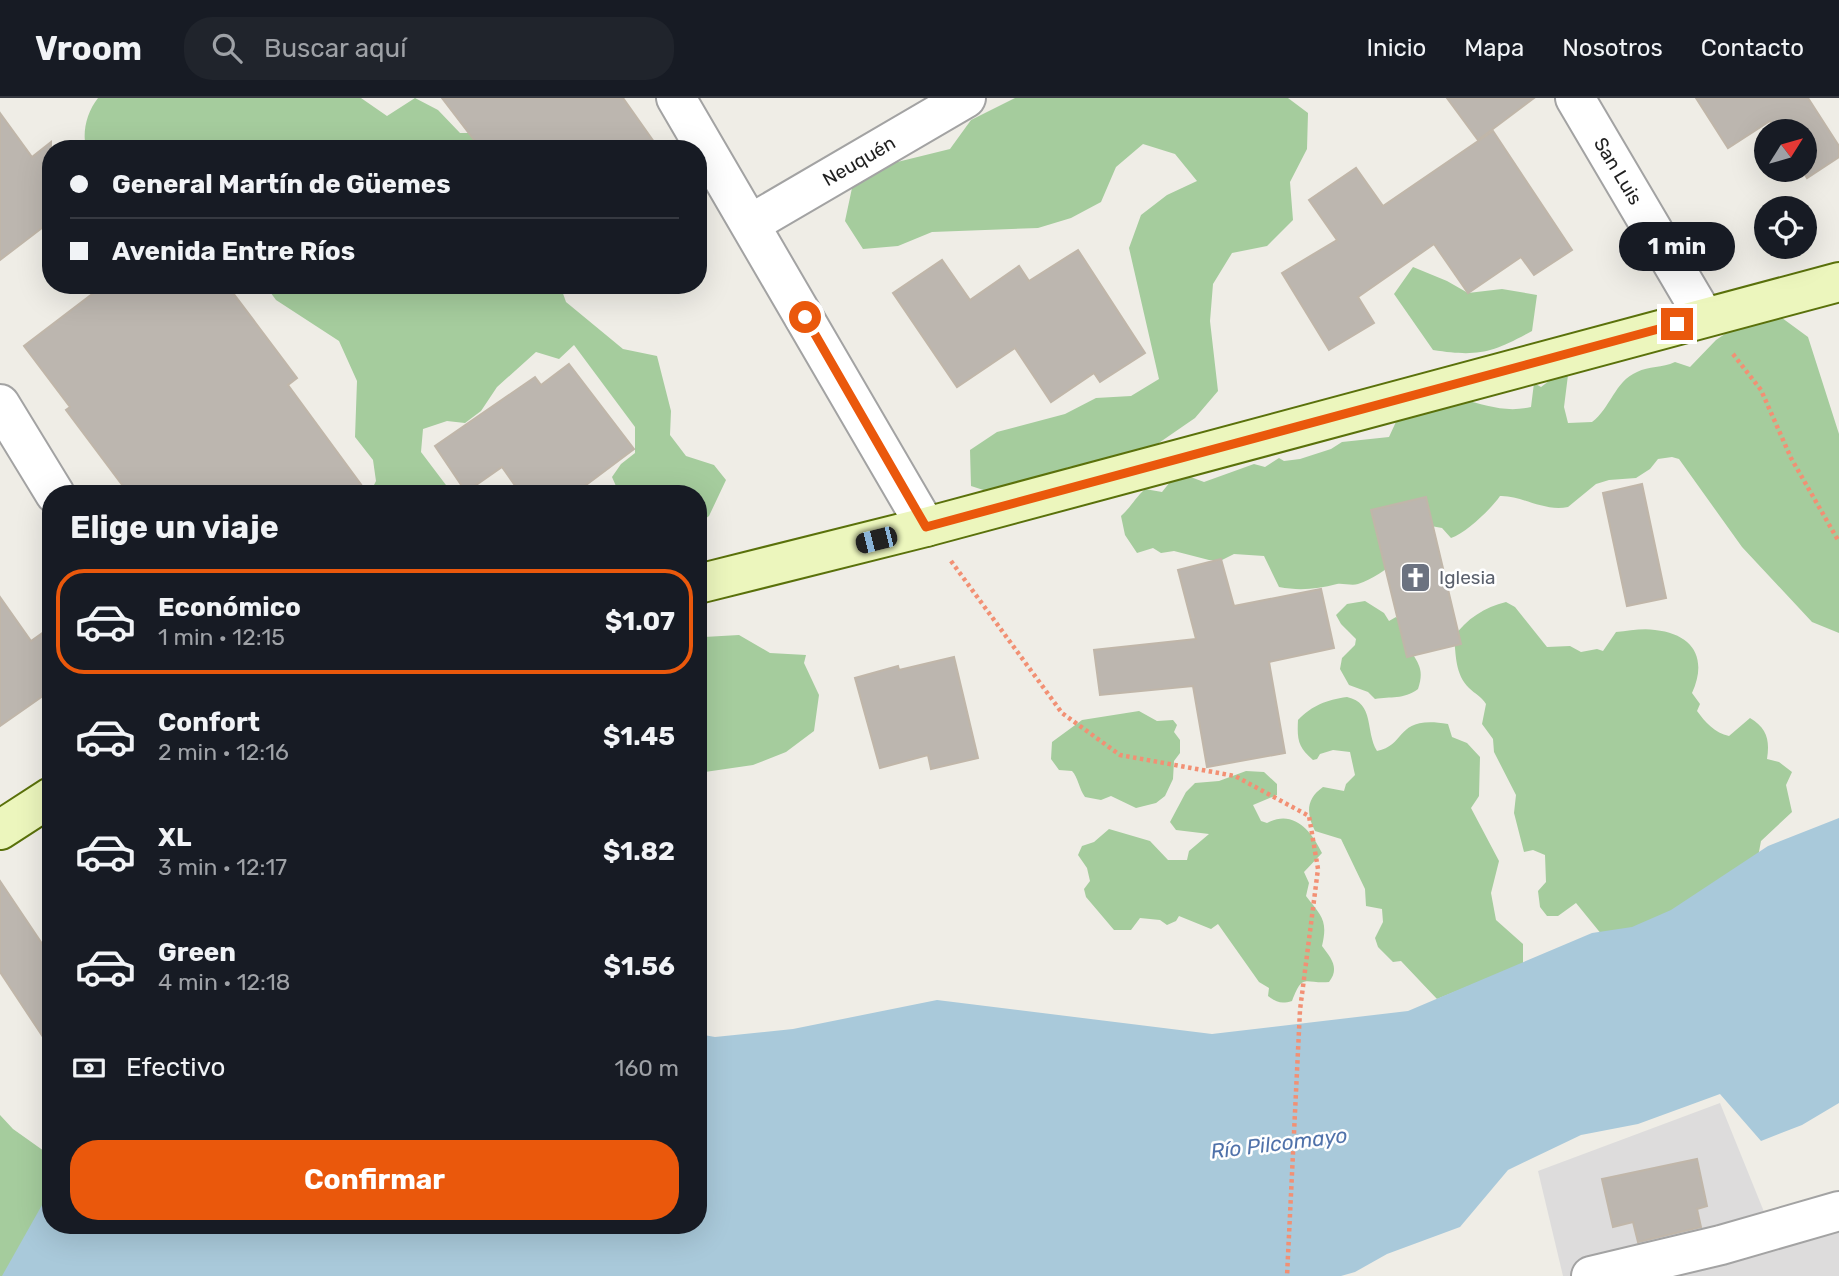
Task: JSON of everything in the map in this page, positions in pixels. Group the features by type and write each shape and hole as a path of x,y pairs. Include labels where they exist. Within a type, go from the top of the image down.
{"street":[{"path":"676,98 702,140"},
{"name":"Neuquén","path":"752,223 966,98"},
{"name":"San Luis","path":"1575,98 1704,317"},
{"path":"707,149 926,527"},
{"path":"707,582 926,527 1839,282"},
{"path":"0,404 50,485"},
{"path":"0,830 42,803"},
{"path":"1591,1276 1721,1245 1839,1211"}],"path":[{"path":"1704,317 1761,390 1791,458 1839,542"},
{"path":"926,527 1062,713 1120,755 1235,776 1308,816 1318,869 1300,1010 1287,1276"}],"shaded area":[{"path":"1720,1103 1775,1239 1839,1225 1839,1276 1563,1276 1538,1171"}],"green space":[{"path":"98,98 361,98 387,116 415,98 438,110 460,133 490,140 85,140 86,122"},
{"path":"1015,98 1288,98 1308,113 1307,149 1290,182 1293,220 1267,246 1232,253 1213,284 1210,321 1218,391 1195,418 1137,458 1068,467 1037,486 1005,497 971,486 970,450 997,432 1065,414 1096,398 1131,396 1159,379 1129,248 1141,215 1167,195 1197,181 1175,154 1143,144 1116,167 1101,202 1071,218 1038,228 932,232 898,246 863,249 845,221 852,188 881,166 950,149 971,120"},
{"path":"1413,267 1468,293 1502,289 1537,295 1532,331 1495,349 1474,353 1433,350 1394,294"},
{"path":"272,294 563,294 566,302 623,349 657,356 671,411 670,435 686,456 714,465 726,480 707,517 707,485 616,485 612,477 621,464 635,453 635,427 574,345 559,359 536,352 497,387 481,411 465,423 447,421 423,429 421,452 446,485 374,485 376,481 373,460 355,437 357,381 339,341 276,300"},
{"path":"1778,315 1808,337 1839,434 1839,633 1812,622 1742,547 1679,459 1672,457 1658,459 1650,469 1636,478 1596,484 1568,507 1550,507 1500,496 1464,531 1451,538 1442,528 1431,526 1389,567 1356,585 1339,584 1301,589 1279,587 1264,556 1234,554 1222,560 1209,560 1174,551 1161,553 1153,548 1137,553 1125,535 1121,516 1145,489 1162,492 1170,482 1188,476 1204,482 1254,464 1265,467 1279,458 1284,461 1300,459 1331,449 1342,442 1389,437 1406,400 1448,397 1496,408 1522,409 1531,407 1534,383 1541,387 1553,378 1568,375 1564,407 1568,423 1592,422 1629,376 1675,362 1690,367 1716,340 1744,321"},
{"path":"1365,601 1384,613 1389,621 1396,617 1405,626 1408,644 1421,675 1418,689 1413,692 1375,699 1368,692 1349,685 1340,669 1342,658 1355,645 1356,639 1336,615 1347,604"},
{"path":"1506,602 1515,607 1547,647 1570,646 1581,652 1597,649 1603,651 1616,632 1645,629 1668,632 1688,642 1697,659 1697,680 1692,693 1700,704 1697,711 1700,715 1715,730 1729,736 1750,718 1764,730 1768,746 1767,759 1779,762 1792,772 1786,785 1792,812 1761,841 1755,873 1611,946 1576,903 1558,916 1547,916 1540,907 1538,891 1546,882 1545,855 1533,850 1524,852 1514,813 1516,795 1494,752 1493,739 1482,724 1486,704 1464,683 1456,657 1454,637 1464,625 1491,607"},
{"path":"739,635 770,653 806,655 804,663 819,695 814,731 786,752 753,765 707,772 707,637"},
{"path":"1347,697 1356,700 1366,711 1377,751 1394,743 1410,727 1431,722 1448,724 1452,737 1467,743 1480,757 1479,796 1471,808 1499,861 1491,893 1496,920 1523,944 1523,964 1437,999 1401,961 1393,962 1378,947 1375,938 1383,922 1382,909 1366,906 1365,889 1341,839 1315,831 1309,812 1313,796 1323,787 1344,791 1346,784 1355,775 1350,752 1333,750 1320,754 1313,760 1301,747 1298,738 1298,720 1309,710 1320,704"},
{"path":"1139,711 1157,721 1173,720 1177,725 1174,732 1180,740 1180,753 1174,761 1173,779 1165,796 1156,803 1136,808 1111,796 1101,800 1085,797 1072,771 1059,770 1051,759 1052,742 1082,720"},
{"path":"1246,771 1264,772 1277,784 1277,795 1253,805 1261,821 1267,823 1276,819 1293,820 1307,830 1322,853 1304,872 1309,883 1306,896 1324,924 1322,946 1331,959 1334,972 1329,982 1305,981 1299,986 1292,1001 1288,1002 1280,1002 1268,996 1269,988 1259,982 1218,924 1211,929 1179,916 1176,921 1167,925 1160,920 1140,918 1131,930 1114,930 1086,897 1084,889 1090,881 1087,868 1078,855 1082,846 1094,842 1109,829 1150,841 1168,860 1187,860 1189,851 1209,834 1176,830 1170,822 1186,792 1195,783 1219,781"},
{"path":"0,1115 13,1129 42,1150 42,1234 47,1234 27,1276 0,1276"}],"water":[{"name":"Río Pilcomayo","path":"1839,818 1839,1103 1802,1125 1761,1141 1720,1094 1638,1124 1581,1135 1508,1170 1460,1227 1387,1254 1355,1272 1341,1276 2,1276 42,1205 42,1234 707,1234 707,1036 793,1029 937,1000 1212,1034 1408,1011 1592,933 1632,927 1671,910 1768,846"}],"building":[{"path":"442,98 623,98 653,140 474,140"},
{"path":"1447,98 1534,98 1478,140"},
{"path":"1696,98 1808,98 1839,146 1839,157 1817,171 1817,119 1754,119 1754,131 1728,148"},
{"path":"0,113 32,157 42,149 42,228 0,260"},
{"path":"1493,131 1572,250 1534,275 1521,257 1468,293 1434,244 1358,297 1374,323 1329,350 1282,273 1337,240 1309,200 1356,168 1383,206"},
{"path":"1078,250 1145,353 1100,382 1094,373 1051,402 1015,348 957,387 893,293 942,260 970,300 1019,266 1029,281"},
{"path":"92,294 234,294 297,378 288,385 361,485 122,485 66,410 70,407 24,346"},
{"path":"569,364 634,449 586,485 515,485 502,467 476,485 461,485 435,446 535,377 541,385"},
{"path":"1642,484 1666,598 1627,606 1603,493"},
{"name":"Iglesia","path":"1426,497 1461,644 1407,657 1371,510"},
{"path":"1221,559 1234,606 1321,589 1334,648 1269,662 1285,753 1207,767 1193,686 1100,695 1094,650 1196,639 1178,570"},
{"path":"0,597 31,641 42,633 42,697 0,726"},
{"path":"954,657 978,758 931,769 928,755 880,768 855,678 898,666 899,670"},
{"path":"0,881 42,944 42,1035 0,972"},
{"path":"1697,1159 1707,1206 1697,1209 1701,1227 1638,1242 1633,1222 1613,1227 1602,1179"}],"place":[{"name":"Iglesia","path":"1416,577"}],"route":[{"path":"805,317 926,527 1677,324"}]}
